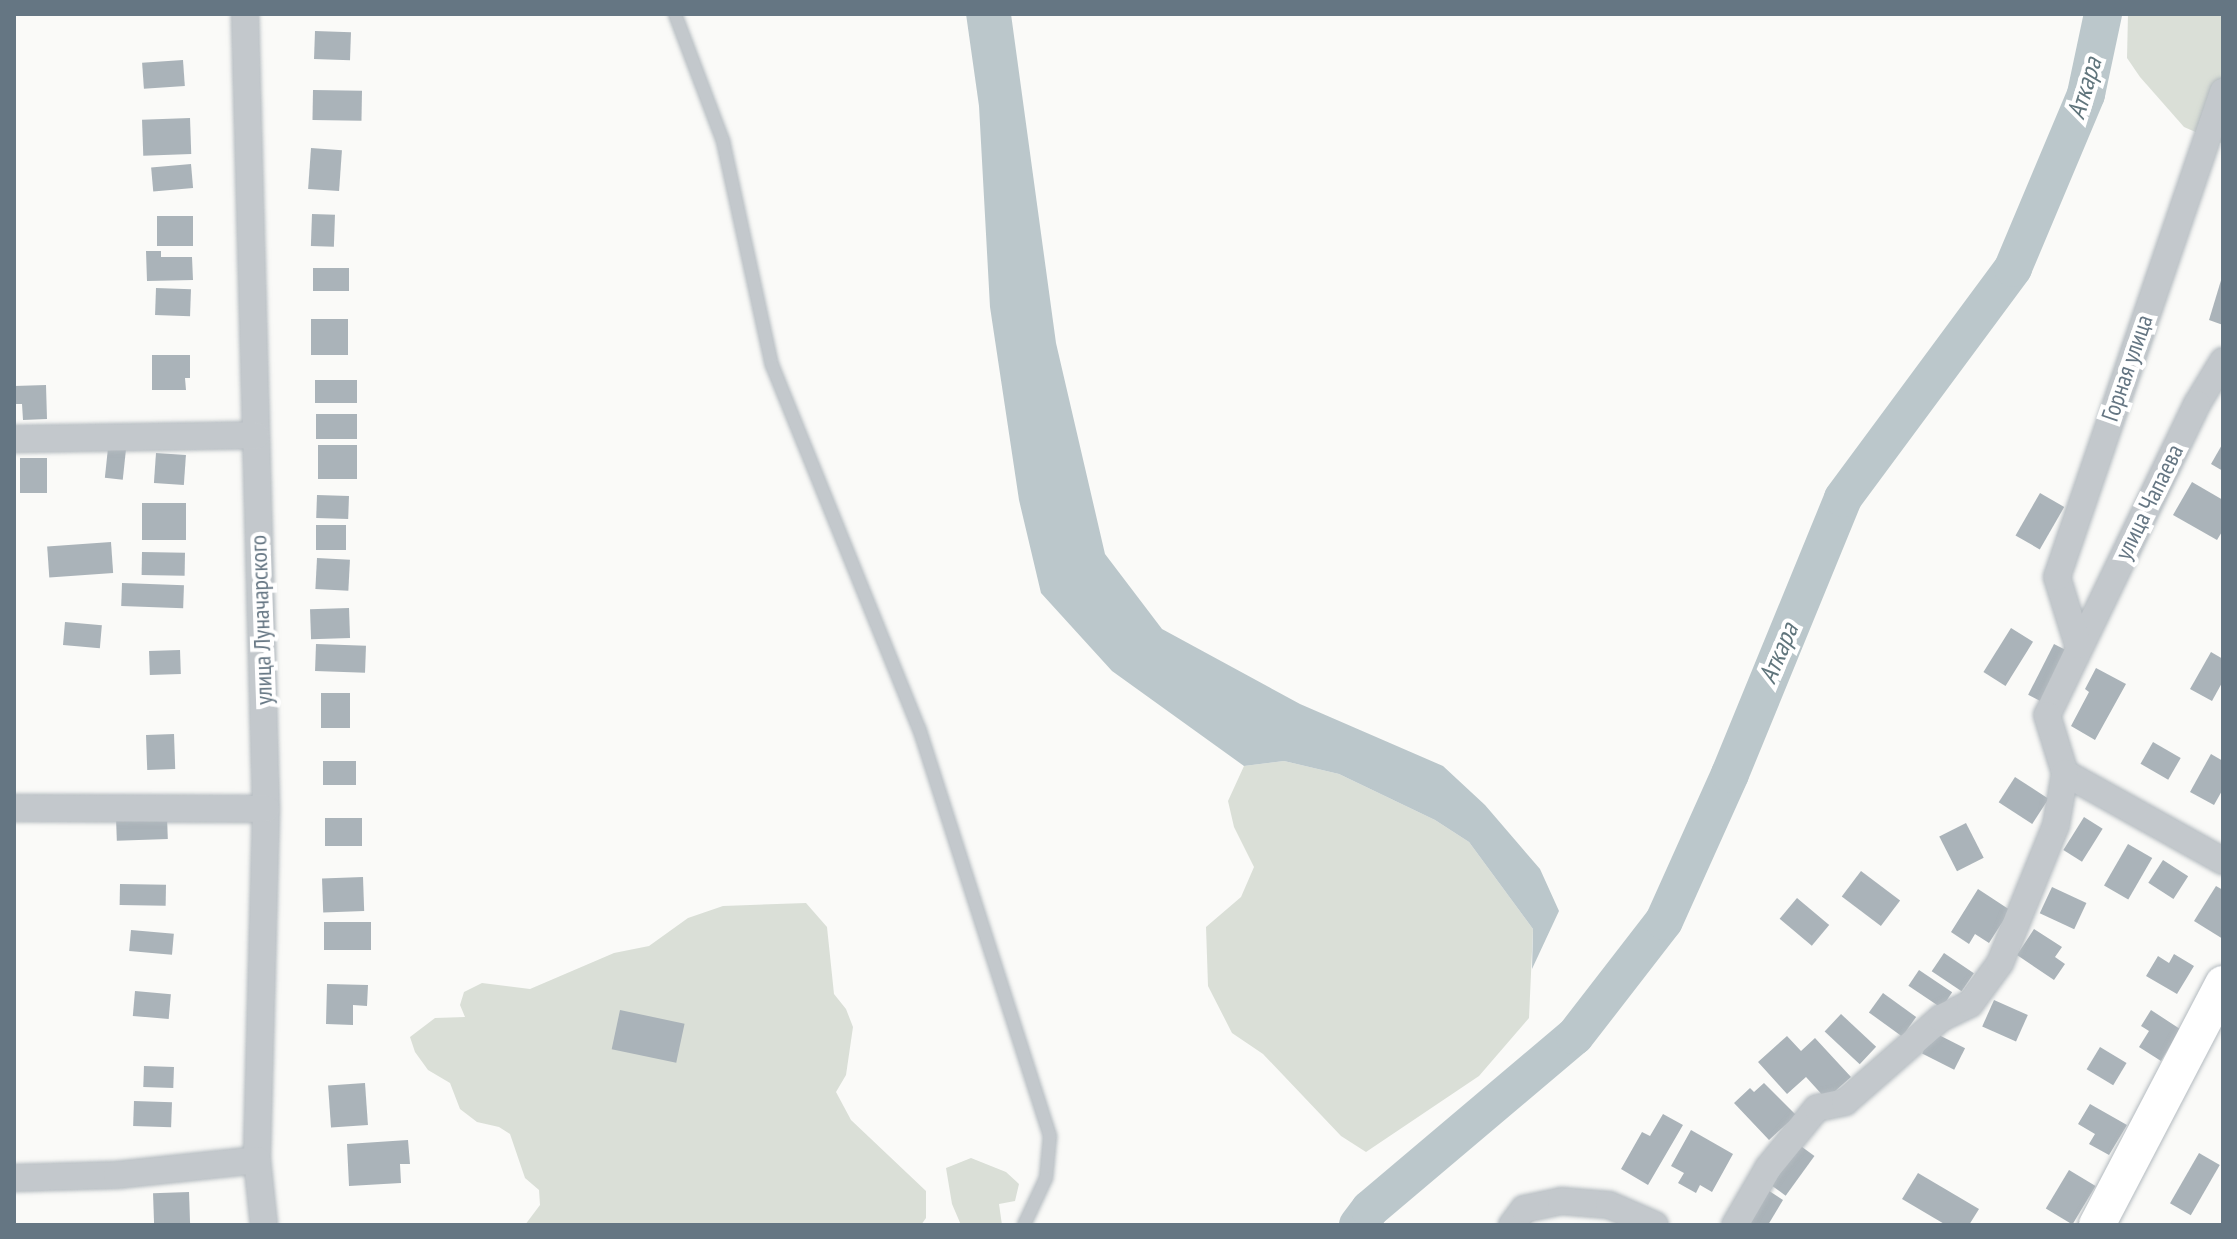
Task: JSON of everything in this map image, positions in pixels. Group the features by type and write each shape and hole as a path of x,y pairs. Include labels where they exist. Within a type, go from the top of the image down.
{"street":[{"name":"улица Луначарского","path":"245,14 266,809 257,1160 264,1225"},
{"name":"Горная улица","path":"2078,645 2057,577 2223,92"},
{"name":"улица Чапаева","path":"2065,773 2047,715 2078,645 2197,404 2223,361"},
{"path":"14,439 256,435"},
{"path":"1735,1225 1768,1168 1817,1108 1845,1102 1941,1018 1970,1004 2000,963 2056,825 2065,773 2223,861"},
{"path":"14,808 266,809"},
{"path":"2097,1225 2223,984"},
{"path":"14,1178 117,1175 257,1160"},
{"path":"1512,1225 1524,1209 1561,1201 1609,1205 1655,1225"}],"lane":[{"path":"675,14 723,141 772,365 919,728 1050,1136 1046,1178 1024,1225"}],"shaded area":[{"path":"966,14 1011,14 1056,343 1105,554 1162,629 1300,704 1443,766 1485,805 1540,869 1559,911 1532,969 1533,929 1469,842 1435,820 1339,774 1284,761 1244,766 1112,671 1041,593 1019,500 990,307 979,106"},
{"path":"2128,14 2223,14 2223,144 2184,127 2140,77 2127,58"},
{"path":"1284,761 1339,774 1435,820 1469,842 1533,929 1529,1018 1479,1076 1366,1152 1341,1136 1263,1054 1232,1033 1208,986 1206,927 1241,897 1254,867 1234,827 1228,801 1244,766"},
{"path":"806,903 827,927 834,994 846,1009 853,1027 846,1075 836,1092 851,1120 926,1191 926,1218 921,1225 525,1225 540,1205 539,1190 525,1178 510,1134 499,1127 477,1122 460,1109 450,1083 428,1070 415,1052 410,1037 435,1018 465,1017 460,1005 464,992 482,983 530,989 614,953 649,946 688,918 723,906"},
{"path":"971,1158 1006,1172 1019,1184 1015,1201 999,1204 1002,1225 961,1225 952,1204 946,1168"}],"building":[{"path":"315,31 351,32 350,60 314,59"},
{"path":"183,60 185,86 144,89 142,63"},
{"path":"313,90 362,91 361,121 312,120"},
{"path":"190,118 191,154 143,156 142,120"},
{"path":"311,148 342,150 339,191 308,189"},
{"path":"191,164 193,188 153,191 151,167"},
{"path":"312,214 335,215 334,247 311,246"},
{"path":"157,216 193,216 193,246 157,246"},
{"path":"146,251 161,251 161,257 192,257 193,280 147,281"},
{"path":"313,268 349,268 349,291 313,291"},
{"path":"2223,277 2223,325 2209,320"},
{"path":"156,288 191,289 190,316 155,315"},
{"path":"311,319 348,319 348,355 311,355"},
{"path":"152,355 190,355 190,378 185,378 186,390 152,390"},
{"path":"315,380 357,380 357,403 315,403"},
{"path":"46,385 47,419 23,420 22,404 14,404 14,386"},
{"path":"316,414 357,414 357,439 316,439"},
{"path":"2223,443 2223,471 2211,464"},
{"path":"318,445 357,445 357,479 318,479"},
{"path":"108,448 126,450 123,480 105,478"},
{"path":"156,453 186,455 184,485 154,483"},
{"path":"20,458 47,458 47,493 20,493"},
{"path":"2192,482 2223,500 2223,530 2217,540 2173,515"},
{"path":"2040,493 2064,507 2040,549 2016,535"},
{"path":"317,495 349,496 348,519 316,518"},
{"path":"142,503 186,503 186,540 142,540"},
{"path":"316,525 346,525 346,550 316,550"},
{"path":"111,542 113,573 49,577 47,546"},
{"path":"142,552 185,553 185,576 142,575"},
{"path":"317,558 350,560 348,591 315,589"},
{"path":"122,583 184,585 183,608 121,606"},
{"path":"349,608 350,638 311,639 310,609"},
{"path":"65,622 102,625 100,648 63,645"},
{"path":"2011,628 2033,642 2005,686 1983,672"},
{"path":"316,644 366,646 365,673 315,671"},
{"path":"2054,644 2080,657 2054,708 2028,695"},
{"path":"180,650 181,674 150,675 149,651"},
{"path":"2211,652 2223,659 2223,681 2212,701 2190,689"},
{"path":"2096,668 2126,684 2095,740 2071,726 2089,692 2085,689"},
{"path":"321,693 350,693 350,728 321,728"},
{"path":"174,734 175,769 147,770 146,735"},
{"path":"2153,742 2181,758 2168,780 2140,764"},
{"path":"2211,754 2223,761 2223,789 2214,805 2190,792"},
{"path":"323,761 356,761 356,785 323,785"},
{"path":"2015,777 2049,799 2032,824 1999,802"},
{"path":"167,816 168,839 117,841 116,818"},
{"path":"2084,817 2103,829 2082,862 2063,850"},
{"path":"325,818 362,818 362,846 325,846"},
{"path":"1966,823 1984,858 1957,871 1939,837"},
{"path":"2128,844 2152,858 2128,900 2104,886"},
{"path":"2163,860 2188,876 2173,899 2148,883"},
{"path":"1861,871 1900,900 1881,926 1842,897"},
{"path":"363,877 364,911 323,912 322,878"},
{"path":"120,884 166,885 166,906 120,905"},
{"path":"2216,886 2223,890 2223,939 2194,921"},
{"path":"2052,887 2086,903 2074,929 2040,913"},
{"path":"1978,889 2010,910 1989,943 1975,934 1969,944 1951,932"},
{"path":"1797,898 1829,925 1812,946 1780,919"},
{"path":"324,922 371,922 371,950 324,950"},
{"path":"2034,929 2062,947 2055,957 2065,964 2054,980 2017,955"},
{"path":"131,930 174,934 172,955 129,951"},
{"path":"1944,953 1974,973 1962,991 1932,971"},
{"path":"2174,954 2194,966 2177,994 2146,976 2158,956 2169,963"},
{"path":"1919,970 1952,992 1942,1008 1908,986"},
{"path":"327,984 368,985 367,1006 353,1005 353,1025 326,1024"},
{"path":"135,991 171,994 169,1019 133,1016"},
{"path":"1883,993 1916,1017 1902,1037 1869,1012"},
{"path":"1994,1000 2028,1015 2016,1042 1982,1026"},
{"path":"620,1010 685,1024 676,1063 612,1049"},
{"path":"2151,1010 2180,1029 2161,1061 2139,1047 2149,1031 2141,1026"},
{"path":"1841,1014 1876,1047 1860,1064 1825,1032"},
{"path":"1933,1032 1965,1048 1954,1070 1922,1053"},
{"path":"1787,1036 1801,1051 1815,1038 1851,1077 1826,1099 1806,1077 1787,1094 1758,1062"},
{"path":"2100,1047 2127,1063 2113,1085 2087,1069"},
{"path":"144,1066 174,1067 173,1088 143,1087"},
{"path":"365,1083 368,1125 331,1127 328,1086"},
{"path":"1764,1083 1796,1115 1769,1140 1734,1103 1750,1088 1754,1092"},
{"path":"134,1101 172,1102 171,1127 133,1126"},
{"path":"2090,1104 2127,1125 2109,1155 2089,1144 2095,1134 2078,1124"},
{"path":"1663,1114 1683,1125 1648,1185 1621,1169 1642,1132 1650,1136"},
{"path":"1691,1130 1733,1154 1712,1192 1700,1185 1696,1193 1678,1183 1684,1173 1671,1166"},
{"path":"1791,1139 1814,1156 1786,1196 1762,1179"},
{"path":"408,1140 410,1164 400,1164 401,1183 349,1186 347,1144"},
{"path":"2199,1153 2220,1165 2191,1215 2170,1203"},
{"path":"2069,1170 2096,1186 2072,1225 2046,1209"},
{"path":"1918,1173 1979,1209 1969,1225 1946,1225 1902,1199"},
{"path":"1757,1183 1783,1200 1768,1225 1732,1225"},
{"path":"189,1192 190,1225 154,1225 153,1193"}],"waterway":[{"name":"Аткара","path":"1358,1225 1370,1209 1575,1036 1664,921 1730,774 1843,498 2013,268 2086,94 2103,14"}]}
